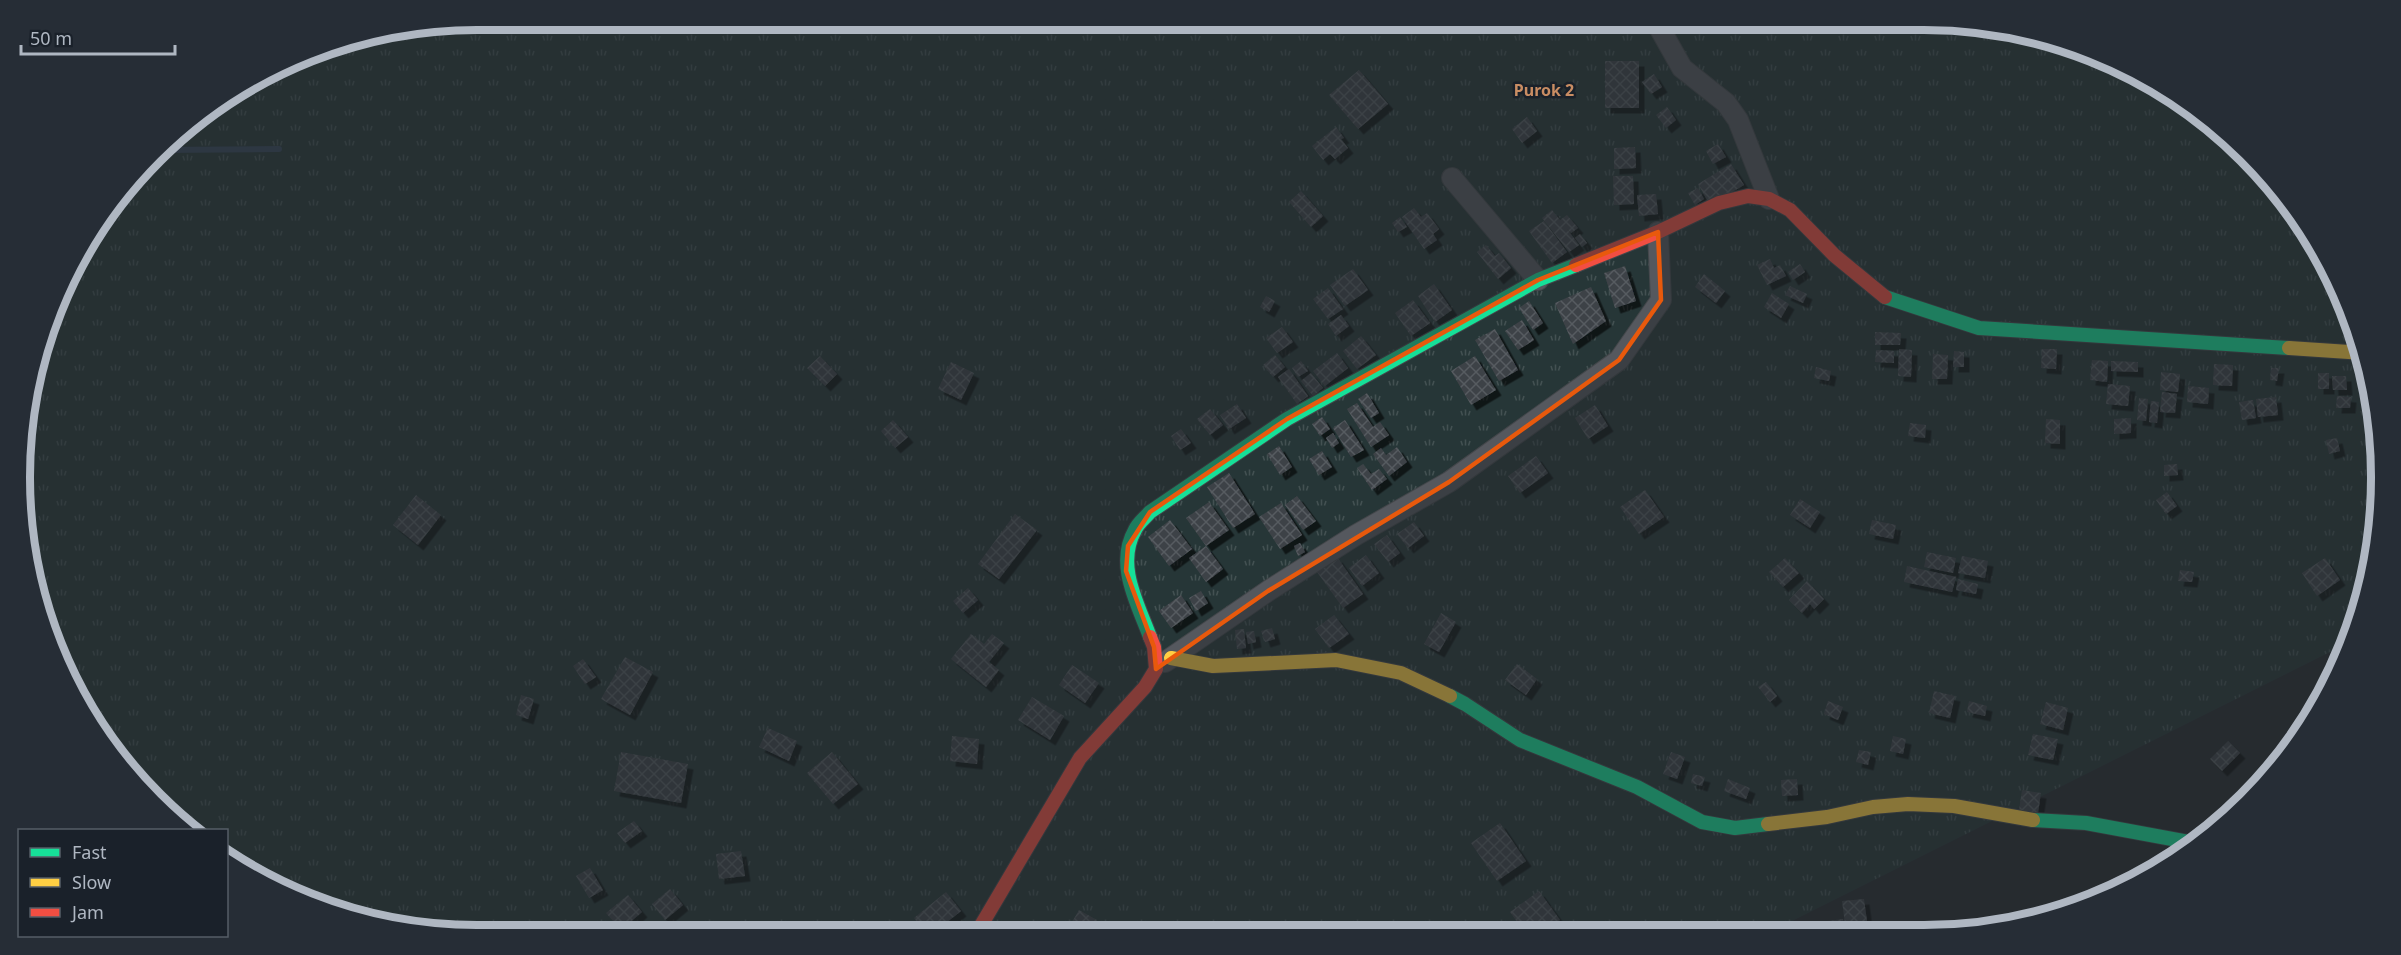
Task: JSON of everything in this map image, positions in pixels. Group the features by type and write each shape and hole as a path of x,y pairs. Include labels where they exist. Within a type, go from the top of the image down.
{"street":[{"path":"1661,30 1682,68 1726,103 1738,120 1769,199"},
{"path":"1452,178 1538,280"},
{"path":"1163,663 1154,647 1126,571 1128,546 1135,530 1150,512 1287,419 1538,280 1658,232 1719,203 1748,196 1769,199 1790,210 1834,255 1884,297 1979,328 2353,352"},
{"path":"980,925 1080,758 1145,687 1163,663 1307,566 1449,482 1619,360 1661,300 1658,232"},
{"path":"1163,663 1213,666 1336,660 1401,673 1466,704 1520,740 1637,787 1702,822 1735,828 1798,822 1874,807 1908,804 1954,806 2036,819 2086,823 2184,841"}],"highlighted area":[{"path":"1658,232 1661,300 1619,360 1449,482 1268,591 1156,669 1154,647 1126,571 1128,546 1150,512 1287,419 1538,280"}],"green space":[{"path":"478,30 1953,31 2039,45 2095,64 2147,90 2196,122 2219,141 2260,182 2296,229 2325,280 2347,334 2362,390 2370,448 2371,478 2367,536 2356,593 2337,648 1784,925 448,924 362,910 306,891 280,879 228,849 228,829 200,829 141,773 105,726 90,701 64,649 54,621 45,593 34,536 30,478 31,448 45,362 64,306 90,254 122,205 141,182 182,141 229,105 306,64 362,45 419,34"}],"building":[{"path":"1605,61 1639,61 1639,108 1605,108"},
{"path":"1359,70 1388,104 1358,129 1329,95"},
{"path":"1654,74 1662,87 1651,94 1642,82"},
{"path":"1667,107 1676,120 1666,128 1656,115"},
{"path":"1527,117 1537,131 1522,143 1512,129"},
{"path":"1336,127 1348,148 1335,159 1330,154 1323,160 1312,146"},
{"path":"1718,144 1726,157 1713,164 1706,151"},
{"path":"1635,147 1636,168 1614,169 1614,148"},
{"path":"1731,164 1744,185 1710,205 1698,184"},
{"path":"1613,176 1633,176 1634,204 1614,205"},
{"path":"1698,188 1704,199 1695,205 1688,193"},
{"path":"1301,191 1323,216 1311,227 1289,202"},
{"path":"1656,194 1658,214 1639,216 1637,195"},
{"path":"1414,208 1421,217 1427,213 1439,229 1433,234 1437,240 1424,249 1402,217"},
{"path":"1552,210 1560,220 1567,215 1578,228 1571,233 1567,229 1579,245 1569,252 1542,218"},
{"path":"1400,217 1407,227 1398,232 1392,223"},
{"path":"1544,221 1567,252 1552,263 1529,231"},
{"path":"1580,234 1587,243 1582,247 1575,238"},
{"path":"1486,245 1495,256 1499,253 1511,268 1498,279 1477,252"},
{"path":"1770,259 1774,268 1780,265 1786,276 1767,285 1757,265"},
{"path":"1800,264 1805,272 1793,280 1788,272"},
{"path":"1625,266 1636,301 1615,308 1604,273"},
{"path":"1353,269 1368,290 1345,306 1330,285"},
{"path":"1704,274 1725,291 1716,303 1695,287"},
{"path":"1434,284 1452,310 1435,322 1418,296"},
{"path":"1790,286 1807,294 1803,303 1785,295"},
{"path":"1591,287 1606,321 1573,344 1555,303"},
{"path":"1328,288 1343,309 1328,319 1313,299"},
{"path":"1772,293 1789,304 1781,318 1764,307"},
{"path":"1266,296 1275,301 1269,312 1260,307"},
{"path":"1413,300 1430,323 1411,336 1395,313"},
{"path":"1529,301 1543,323 1533,330 1519,308"},
{"path":"1341,315 1349,326 1336,336 1328,324"},
{"path":"1522,320 1534,340 1518,350 1505,331"},
{"path":"1282,327 1293,342 1277,353 1266,338"},
{"path":"1495,329 1518,370 1499,381 1475,340"},
{"path":"1875,332 1901,333 1900,345 1875,345"},
{"path":"1361,336 1376,355 1357,369 1343,351"},
{"path":"1899,349 1912,350 1911,377 1898,376"},
{"path":"2042,349 2057,349 2056,369 2041,368"},
{"path":"1876,350 1894,351 1894,363 1875,362"},
{"path":"1954,351 1964,352 1964,367 1953,367"},
{"path":"1337,353 1348,368 1325,386 1313,371"},
{"path":"1933,354 1948,355 1947,379 1932,379"},
{"path":"1275,355 1285,367 1273,377 1263,365"},
{"path":"820,356 837,374 825,386 807,368"},
{"path":"1475,356 1496,390 1471,405 1451,371"},
{"path":"2092,360 2108,361 2107,382 2090,380"},
{"path":"1301,361 1308,371 1298,377 1292,368"},
{"path":"2111,361 2138,362 2138,372 2111,371"},
{"path":"951,362 974,373 961,400 938,389"},
{"path":"2214,364 2233,365 2232,386 2213,385"},
{"path":"1816,367 1831,371 1829,381 1814,378"},
{"path":"2271,368 2279,368 2277,381 2270,380"},
{"path":"1289,369 1308,396 1297,404 1278,377"},
{"path":"2161,372 2180,374 2178,392 2160,390"},
{"path":"1311,373 1323,388 1313,396 1301,381"},
{"path":"2318,373 2329,373 2329,389 2318,389"},
{"path":"2332,376 2346,376 2347,390 2333,390"},
{"path":"2108,384 2130,386 2128,406 2106,404"},
{"path":"2188,386 2209,388 2208,404 2187,402"},
{"path":"2162,392 2177,394 2175,413 2160,412"},
{"path":"1367,393 1379,413 1371,418 1358,399"},
{"path":"2337,396 2351,397 2350,408 2336,408"},
{"path":"2276,397 2278,415 2258,417 2256,399"},
{"path":"2139,398 2148,399 2146,421 2137,420"},
{"path":"2253,400 2256,418 2242,420 2239,402"},
{"path":"2151,401 2159,402 2157,423 2149,422"},
{"path":"1357,403 1373,427 1380,422 1389,435 1371,447 1347,409"},
{"path":"1237,404 1246,418 1229,429 1220,415"},
{"path":"1595,405 1608,426 1588,439 1575,418"},
{"path":"1210,409 1223,425 1210,435 1197,419"},
{"path":"1322,417 1330,429 1320,436 1312,424"},
{"path":"2131,418 2131,433 2114,434 2114,419"},
{"path":"2046,419 2060,420 2060,444 2045,443"},
{"path":"893,420 908,437 895,448 881,431"},
{"path":"1345,420 1364,450 1351,457 1333,428"},
{"path":"1910,423 1926,425 1925,438 1908,436"},
{"path":"1181,429 1191,443 1180,450 1171,436"},
{"path":"1333,433 1339,443 1332,448 1326,438"},
{"path":"2337,438 2340,451 2329,454 2326,440"},
{"path":"1279,446 1292,467 1280,475 1267,454"},
{"path":"1397,447 1407,462 1389,476 1373,454 1381,448 1386,455"},
{"path":"1322,451 1332,467 1319,475 1309,459"},
{"path":"1536,456 1548,473 1520,493 1508,476"},
{"path":"1363,464 1371,474 1379,469 1387,479 1372,490 1357,468"},
{"path":"2177,464 2178,475 2164,476 2164,465"},
{"path":"1229,473 1255,514 1233,528 1207,487"},
{"path":"1645,490 1664,517 1639,534 1620,507"},
{"path":"2167,492 2177,506 2166,514 2156,500"},
{"path":"416,495 441,515 418,545 393,525"},
{"path":"1297,496 1316,521 1303,530 1285,505"},
{"path":"1800,499 1820,512 1810,528 1790,515"},
{"path":"1209,502 1229,530 1206,546 1186,518"},
{"path":"1281,503 1302,535 1280,549 1259,517"},
{"path":"1015,514 1037,530 999,579 978,564"},
{"path":"1170,520 1192,549 1169,566 1148,537"},
{"path":"1872,520 1896,525 1893,539 1869,534"},
{"path":"1414,522 1424,536 1408,548 1397,534"},
{"path":"1387,535 1400,553 1388,562 1374,544"},
{"path":"1300,543 1305,552 1298,556 1294,546"},
{"path":"1206,546 1223,569 1206,582 1189,558"},
{"path":"1927,552 1956,558 1953,573 1924,567"},
{"path":"1366,555 1379,573 1362,586 1349,568"},
{"path":"1962,556 1988,561 1985,578 1958,573"},
{"path":"1337,557 1363,594 1343,608 1317,572"},
{"path":"1785,558 1799,573 1783,587 1769,572"},
{"path":"2325,558 2340,580 2317,596 2302,573"},
{"path":"1907,566 1956,577 1952,592 1904,582"},
{"path":"2180,570 2194,572 2192,582 2178,581"},
{"path":"1958,579 1978,584 1976,594 1956,590"},
{"path":"1807,581 1824,599 1814,609 1810,604 1802,613 1789,600"},
{"path":"968,588 978,600 963,613 953,601"},
{"path":"1201,591 1208,603 1196,611 1189,598"},
{"path":"1181,595 1193,613 1171,628 1159,611"},
{"path":"1441,613 1456,622 1439,652 1424,644"},
{"path":"1334,615 1349,634 1329,648 1315,629"},
{"path":"1272,628 1275,639 1265,642 1261,631"},
{"path":"1244,629 1246,648 1237,649 1235,630"},
{"path":"1254,631 1256,642 1248,644 1246,632"},
{"path":"971,634 984,644 992,634 1004,643 989,662 999,670 986,687 951,659"},
{"path":"625,657 653,672 630,715 601,699"},
{"path":"583,659 596,677 585,684 573,666"},
{"path":"1517,664 1537,679 1526,695 1505,680"},
{"path":"1072,665 1099,683 1085,703 1059,685"},
{"path":"1766,682 1777,696 1770,702 1758,687"},
{"path":"1934,691 1955,696 1950,718 1929,713"},
{"path":"521,695 534,699 528,719 516,715"},
{"path":"1032,697 1064,716 1050,740 1018,720"},
{"path":"1828,701 1843,707 1838,720 1824,714"},
{"path":"1969,701 1987,706 1985,716 1967,712"},
{"path":"2046,702 2068,708 2063,730 2040,724"},
{"path":"768,728 797,741 789,761 759,747"},
{"path":"2033,734 2058,739 2053,760 2028,755"},
{"path":"952,736 979,739 977,764 950,761"},
{"path":"1893,736 1906,739 1903,754 1890,751"},
{"path":"2228,741 2240,753 2222,771 2210,759"},
{"path":"1859,750 1871,752 1868,765 1856,762"},
{"path":"621,752 688,764 681,803 614,791"},
{"path":"832,752 858,784 833,804 807,773"},
{"path":"1671,752 1685,757 1677,779 1663,774"},
{"path":"1693,774 1705,777 1702,786 1691,783"},
{"path":"1728,779 1750,788 1746,799 1724,791"},
{"path":"1797,779 1798,795 1782,796 1781,780"},
{"path":"2022,790 2041,793 2038,813 2019,810"},
{"path":"634,821 642,831 625,843 617,833"},
{"path":"1500,823 1526,861 1497,881 1471,843"},
{"path":"741,851 745,876 719,879 716,854"},
{"path":"590,868 603,890 589,898 576,876"},
{"path":"670,889 683,905 665,920 652,904"},
{"path":"1539,891 1560,920 1553,925 1519,925 1510,912"},
{"path":"946,892 961,911 943,925 920,925 914,918"},
{"path":"628,895 642,912 627,925 617,925 606,913"},
{"path":"1864,899 1867,925 1845,925 1842,901"},
{"path":"1079,910 1097,920 1094,925 1070,925"},
{"path":"1843,919 1844,925 1829,925 1828,921"}],"waterway":[{"path":"173,150 279,149"}],"traffic: fast":[{"path":"1150,637 1130,584 1127,557 1129,543 1135,530 1150,512 1287,419 1538,280 1576,265"},
{"path":"1885,297 1979,328 2289,348"},
{"path":"1450,696 1520,740 1637,787 1702,822 1735,828 1768,824"},
{"path":"2033,820 2086,823 2184,841"}],"traffic: slow":[{"path":"2289,348 2353,352"},
{"path":"1171,658 1213,666 1336,660 1401,673 1450,696"},
{"path":"1768,824 1827,817 1873,807 1908,804 1954,806 2033,820"}],"traffic: jam":[{"path":"1576,265 1658,232 1719,203 1748,196 1769,199 1790,210 1834,255 1885,297"},
{"path":"981,925 1080,758 1145,687 1156,669 1154,647 1150,637"}],"district":[{"name":"Purok 2","path":"1544,90"}]}
